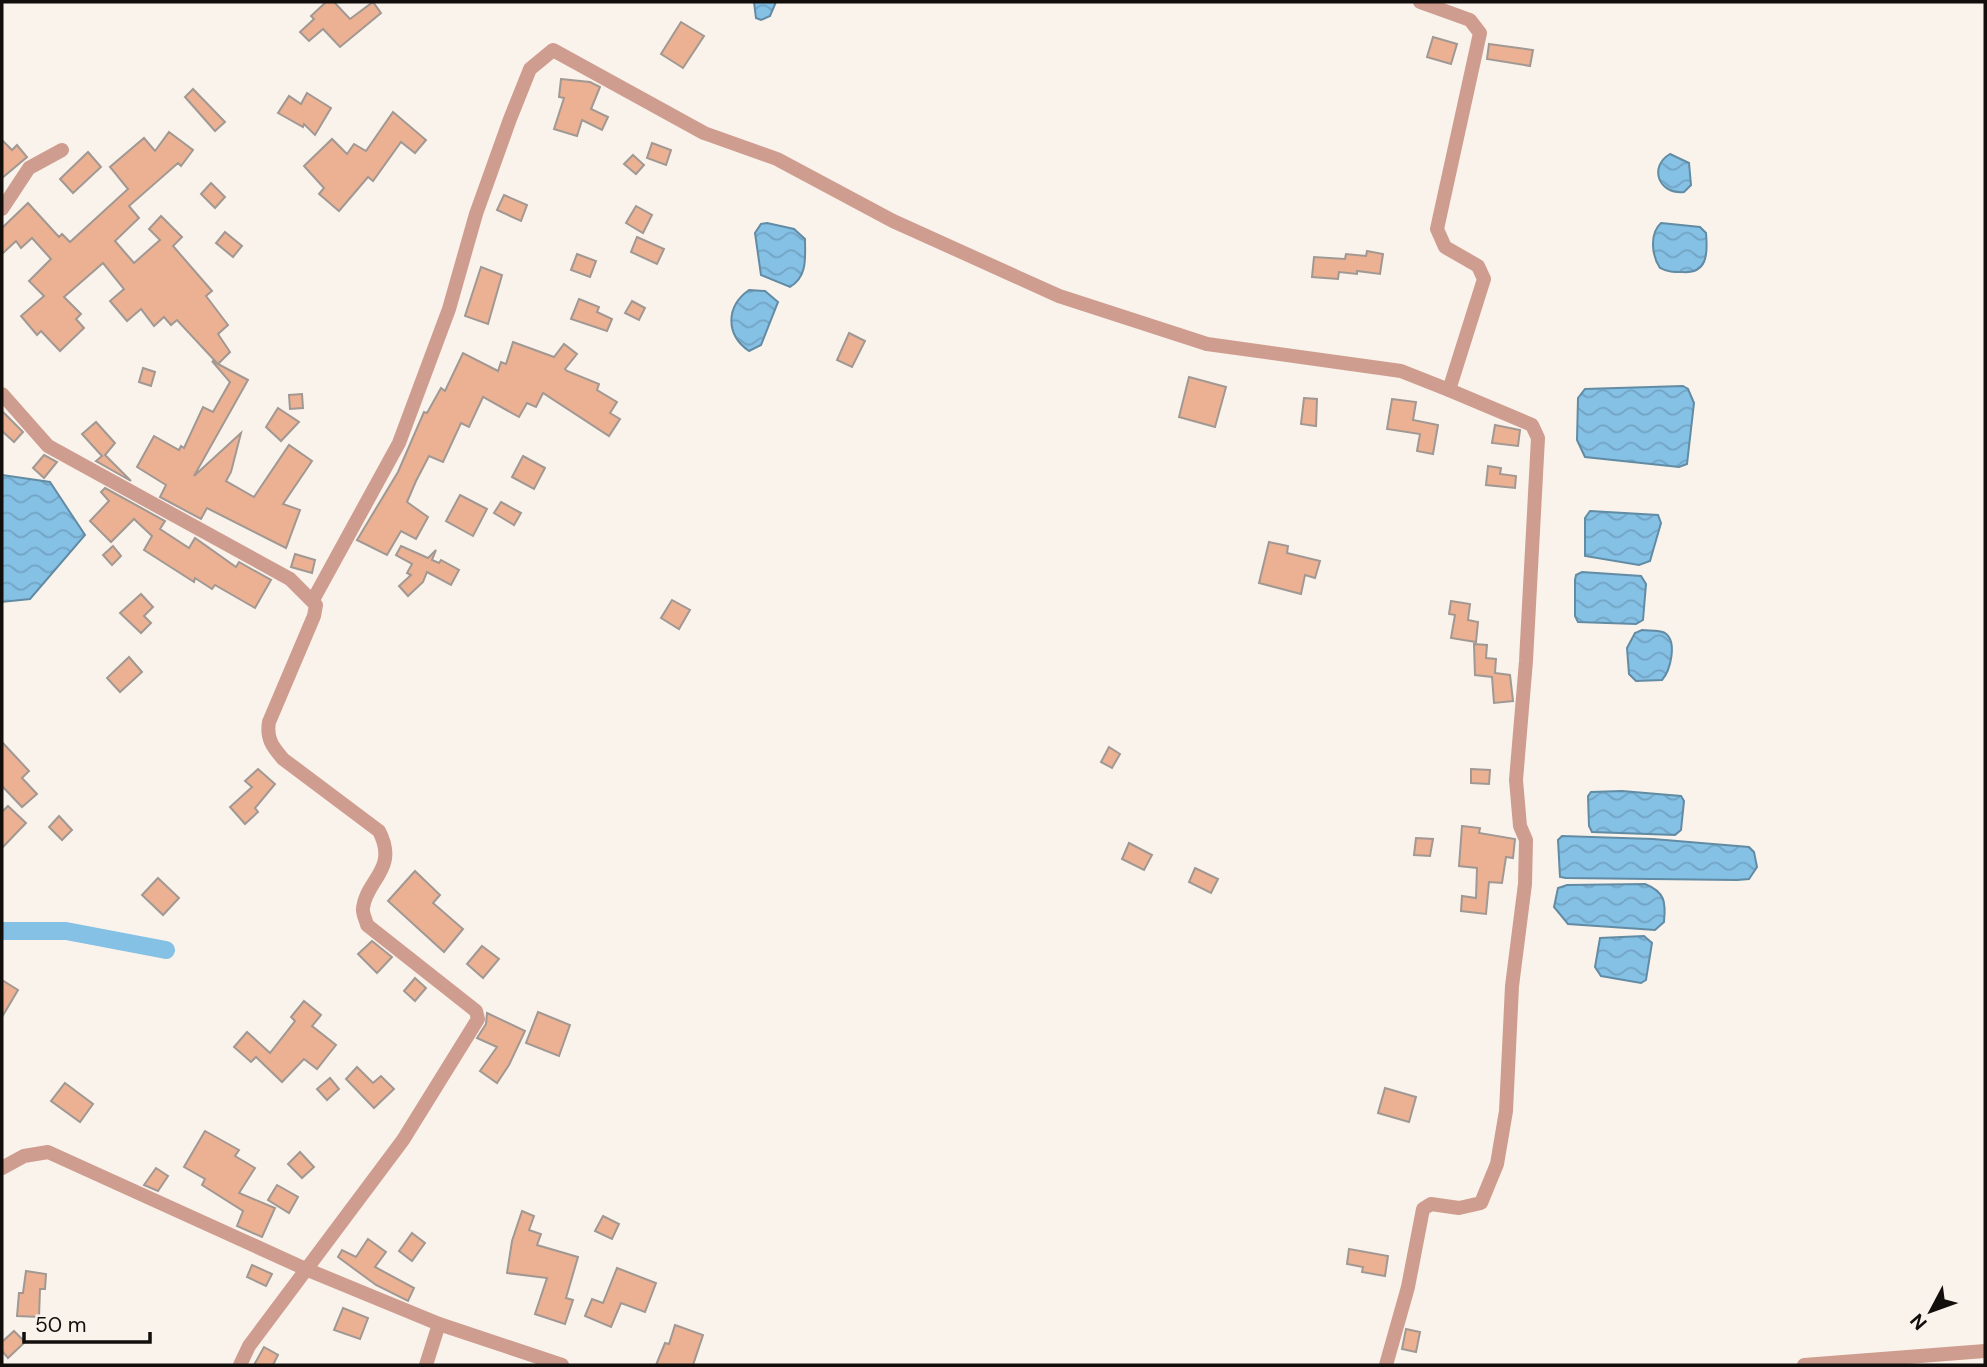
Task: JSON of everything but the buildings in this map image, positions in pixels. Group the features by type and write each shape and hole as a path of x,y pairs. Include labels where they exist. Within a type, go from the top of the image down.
{"street":[{"path":"1420,2 1470,20 1480,33 1437,229 1445,247 1478,266 1484,279 1450,390"},
{"path":"313,600 399,443 453,297 476,214 510,119 530,69 553,50 704,133 777,159 893,221 1059,296 1207,344 1401,372 1532,425 1538,438 1526,670 1516,780 1520,826 1526,840 1525,884 1512,986 1506,1111 1497,1164 1481,1203 1459,1208 1431,1204 1423,1209 1408,1287 1386,1365"},
{"path":"2,209 29,167 62,150"},
{"path":"2,394 48,446 290,579 313,600 316,605 314,617 269,723 267,733 272,746 284,759 379,831 386,844 384,865 363,908 367,925 476,1011 478,1019 404,1140 249,1346 240,1365"},
{"path":"2,1168 23,1156 48,1152 308,1270 439,1324 562,1365"},
{"path":"426,1365 439,1324"},
{"path":"1804,1365 1985,1351"}],"water":[{"path":"754,2 776,2 770,16 761,20 756,18"},
{"path":"1670,154 1689,163 1691,185 1684,192 1668,189 1659,179 1659,166"},
{"path":"1661,223 1700,227 1706,233 1706,256 1697,270 1671,272 1660,268 1655,257 1653,239"},
{"path":"761,224 794,229 805,239 803,272 790,287 761,275 755,233"},
{"path":"749,290 765,291 778,302 761,345 749,351 736,337 731,321 736,304"},
{"path":"1683,386 1688,389 1694,403 1687,464 1679,467 1585,457 1577,440 1578,398 1585,389"},
{"path":"2,475 50,482 85,535 30,599 2,602"},
{"path":"1590,511 1658,515 1661,523 1650,561 1639,565 1585,556 1585,518"},
{"path":"1582,572 1641,576 1646,584 1643,620 1636,624 1578,622 1575,616 1575,580 1576,575"},
{"path":"1642,630 1663,632 1669,637 1671,656 1668,670 1662,680 1636,681 1629,674 1627,648 1635,633"},
{"path":"1622,791 1681,796 1684,801 1681,830 1675,835 1592,832 1589,826 1588,796 1591,792"},
{"path":"1562,836 1653,839 1749,847 1754,852 1757,867 1749,879 1737,880 1566,878 1560,877 1558,840"},
{"path":"1645,884 1657,890 1663,898 1664,922 1655,930 1568,924 1554,907 1558,888 1567,885"},
{"path":"1644,936 1652,943 1646,980 1641,983 1601,976 1595,967 1600,938"}],"waterway":[{"path":"2,931 66,931 166,950"}]}
